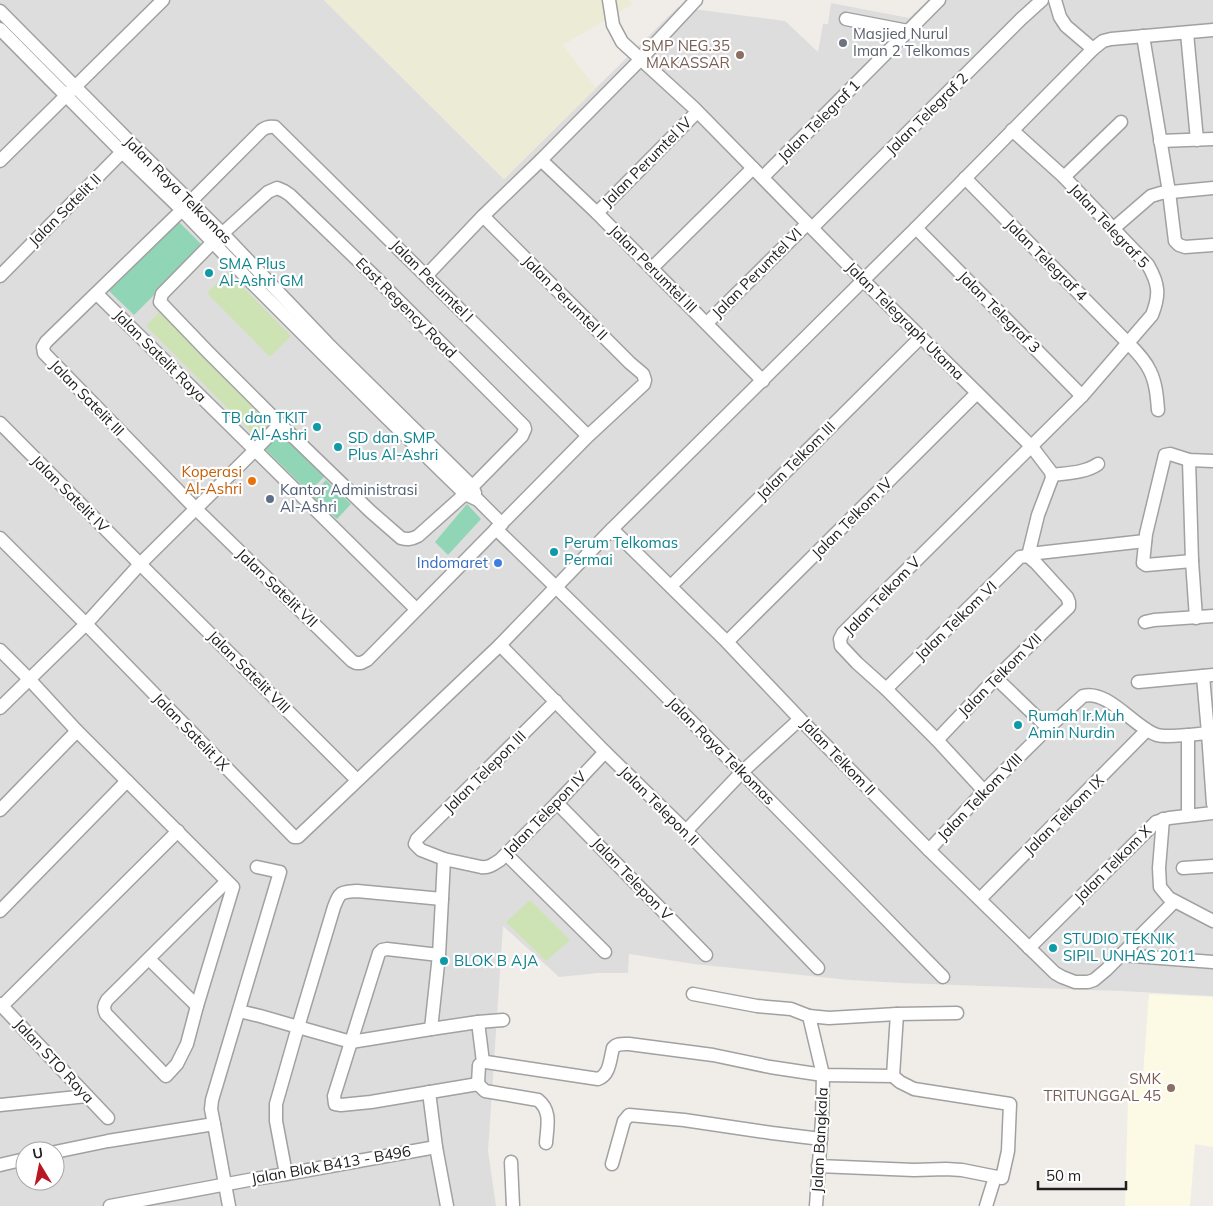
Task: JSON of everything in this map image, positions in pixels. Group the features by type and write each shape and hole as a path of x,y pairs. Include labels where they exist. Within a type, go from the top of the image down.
{"street":[{"path":"2,154 163,0"},
{"name":"Jalan Telegraph Utama","path":"609,0 615,32 622,42 697,112 1032,447 1052,475"},
{"path":"426,276 483,216 640,60 696,0"},
{"name":"Jalan Telegraf 1","path":"763,178 939,0"},
{"name":"Jalan Telegraf 2","path":"810,226 1042,0"},
{"path":"1055,0 1060,17 1066,26 1093,49"},
{"name":"Jalan Raya Telkomas","path":"0,11 70,90 126,148 186,206 222,234 328,344 389,412"},
{"path":"846,19 908,31"},
{"name":"Jalan Raya Telkomas","path":"0,29 70,90"},
{"path":"357,780 500,645 612,529 916,228 1093,49 1103,41 1123,37 1213,30"},
{"path":"1187,33 1196,140"},
{"path":"1142,36 1176,243 1185,247 1213,245"},
{"name":"Jalan Perumtel IV","path":"597,213 697,112"},
{"path":"1064,177 1121,122"},
{"name":"Jalan Satelit III","path":"195,508 44,352 43,347 262,130 268,126 274,127"},
{"name":"Jalan Perumtel I","path":"274,127 588,436"},
{"name":"Jalan Telegraf 5","path":"1012,130 1064,177 1114,228 1148,266 1155,278 1158,291 1157,303 1152,315 1082,396 1032,447"},
{"path":"1160,141 1213,139"},
{"name":"Jalan Satelit II","path":"0,276 126,148"},
{"name":"Jalan Perumtel III","path":"541,160 597,213 762,380"},
{"path":"652,268 753,168"},
{"name":"Jalan Telegraf 4","path":"965,178 1142,358 1150,370 1155,387 1158,410"},
{"name":"East Regency Road","path":"222,234 268,192 277,188 284,191 371,273 517,419 525,429 522,436 468,490"},
{"path":"1114,228 1146,199 1156,194 1213,188"},
{"name":"Jalan Raya Telkomas","path":"186,206 212,243 478,500 499,526 556,587 943,976"},
{"name":"Jalan Perumtel II","path":"483,216 643,374 644,384 588,436"},
{"name":"Jalan Perumtel VI","path":"707,323 810,226"},
{"name":"Jalan Telegraf 3","path":"916,228 1082,396"},
{"path":"222,234 162,294 160,302 208,352 370,511 401,538 406,540 418,536 468,490"},
{"name":"Jalan Satelit Raya","path":"97,294 416,609"},
{"name":"Jalan Telkom III","path":"672,586 921,336"},
{"name":"Jalan Telkom IV","path":"727,642 976,393"},
{"name":"Jalan Satelit IV","path":"0,423 140,564"},
{"path":"0,708 86,624 140,564 280,424"},
{"path":"416,609 588,436"},
{"name":"Jalan Telkom V","path":"984,791 937,740 857,663 841,646 840,639 1032,447"},
{"path":"1192,560 1146,565 1143,563 1145,541 1165,456 1170,454 1189,460 1213,461"},
{"path":"1189,460 1196,618"},
{"path":"1098,464 1085,470 1052,475 1038,515 1028,555 1145,541"},
{"name":"Jalan Satelit VII","path":"195,508 356,663 361,663 372,655 416,609"},
{"name":"Jalan Telkom II","path":"612,529 672,586 928,850 1055,972 1075,982 1088,982 1094,980 1106,970 1120,955"},
{"name":"Jalan Satelit IX","path":"0,538 294,837 298,838 357,780"},
{"name":"Jalan Telkom VI","path":"886,690 1020,557 1028,555"},
{"name":"Jalan Telkom VII","path":"937,740 996,678 1069,607 1067,597 1028,555"},
{"name":"Jalan Satelit VIII","path":"140,564 357,780"},
{"path":"1145,622 1213,616"},
{"name":"Jalan Telepon II","path":"500,645 686,831 818,968"},
{"path":"0,650 77,731 178,831 233,887 187,1044 177,1064 166,1076 106,1014 104,1005 227,881"},
{"path":"1138,682 1208,676 1208,733 1213,804"},
{"path":"996,678 1048,728"},
{"name":"Jalan Telkom VIII","path":"928,850 984,791 1083,696 1094,694 1104,698 1147,730"},
{"name":"Jalan Telepon III","path":"444,859 421,850 415,844 417,839 556,701"},
{"path":"686,831 742,772 800,719"},
{"path":"1147,730 1158,736 1208,733"},
{"name":"Jalan Telkom IX","path":"980,899 1147,730"},
{"path":"0,810 77,731"},
{"path":"1188,735 1188,815"},
{"name":"Jalan Telepon IV","path":"444,859 487,868 493,865 558,803 605,752"},
{"path":"0,910 127,781"},
{"name":"Jalan Telepon V","path":"558,803 706,955"},
{"name":"Jalan Telkom X","path":"1028,948 1154,824 1163,819 1213,813"},
{"path":"1163,819 1159,868 1160,887 1168,898 1174,902 1213,921"},
{"path":"1,1005 178,831"},
{"path":"506,854 605,952"},
{"path":"431,1029 439,955 444,859"},
{"path":"1183,868 1213,866"},
{"path":"229,1206 214,1124 212,1100 280,872 257,867"},
{"path":"286,1174 276,1121 276,1104 334,907 341,893 357,891 442,899"},
{"path":"1120,955 1174,902"},
{"path":"439,955 387,949 379,953 334,1096 334,1102 336,1105 371,1102 478,1084"},
{"path":"1120,955 1213,962"},
{"path":"149,958 197,1006"},
{"path":"693,994 757,1006 790,1008 809,1016 829,1018 957,1013"},
{"name":"Jalan STO Raya","path":"1,1005 108,1118"},
{"path":"239,1011 351,1042 478,1022 503,1020"},
{"path":"893,1076 897,1014"},
{"name":"Jalan Bangkala","path":"809,1016 823,1075 816,1206"},
{"path":"478,1022 483,1062 480,1065 478,1084 485,1091 538,1100 544,1104 548,1114 546,1143"},
{"path":"483,1062 598,1079 607,1074 613,1048 618,1044 629,1044 713,1055 770,1067 823,1075 893,1076 914,1089 1010,1104 1008,1152 1002,1178 970,1171 946,1169 914,1170 818,1166"},
{"path":"428,1092 447,1206"},
{"path":"0,1105 87,1096"},
{"path":"612,1164 624,1121 629,1115 684,1120 821,1139"},
{"path":"65,1150 214,1124"},
{"name":"Jalan Blok B413 - B496","path":"117,1205 436,1147"},
{"path":"0,1165 15,1161"},
{"path":"511,1162 513,1206"},
{"path":"986,1206 995,1177"}],"shaded area":[{"name":"Perum Telkomas Permai","path":"0,0 324,0 504,179 678,7 785,21 818,52 823,24 828,24 831,3 909,18 928,0 1213,0 1213,996 849,980 694,964 629,954 628,973 598,973 559,977 503,926 488,1151 496,1206 0,1206"},
{"name":"SMK TRITUNGGAL 45","path":"1149,994 1213,997 1213,1147 1195,1144 1190,1206 1125,1206 1128,1101 1131,1073 1143,1075"}],"green space":[{"path":"324,0 629,0 633,4 563,45 596,88 504,179"},
{"path":"179,222 203,246 134,315 109,291"},
{"path":"228,272 291,336 270,357 207,293"},
{"path":"159,312 271,425 257,438 146,326"},
{"path":"280,433 325,476 309,492 265,449"},
{"path":"326,480 351,504 337,519 311,495"},
{"path":"467,504 481,519 448,555 435,542"},
{"path":"530,900 570,940 546,961 506,922"}],"place":[{"name":"Masjied Nurul Iman 2 Telkomas","path":"843,43"},
{"name":"SMP NEG.35 MAKASSAR","path":"740,55"},
{"name":"SMA Plus Al-Ashri GM","path":"209,273"},
{"name":"TB dan TKIT Al-Ashri","path":"317,427"},
{"name":"SD dan SMP Plus Al-Ashri","path":"338,447"},
{"name":"Koperasi Al-Ashri","path":"252,481"},
{"name":"Kantor Administrasi Al-Ashri","path":"270,499"},
{"name":"Perum Telkomas Permai","path":"554,552"},
{"name":"Indomaret","path":"498,563"},
{"name":"Rumah Ir.Muh Amin Nurdin","path":"1018,725"},
{"name":"STUDIO TEKNIK SIPIL UNHAS 2011","path":"1053,948"},
{"name":"BLOK B AJA","path":"444,961"},
{"name":"SMK TRITUNGGAL 45","path":"1171,1088"}]}
